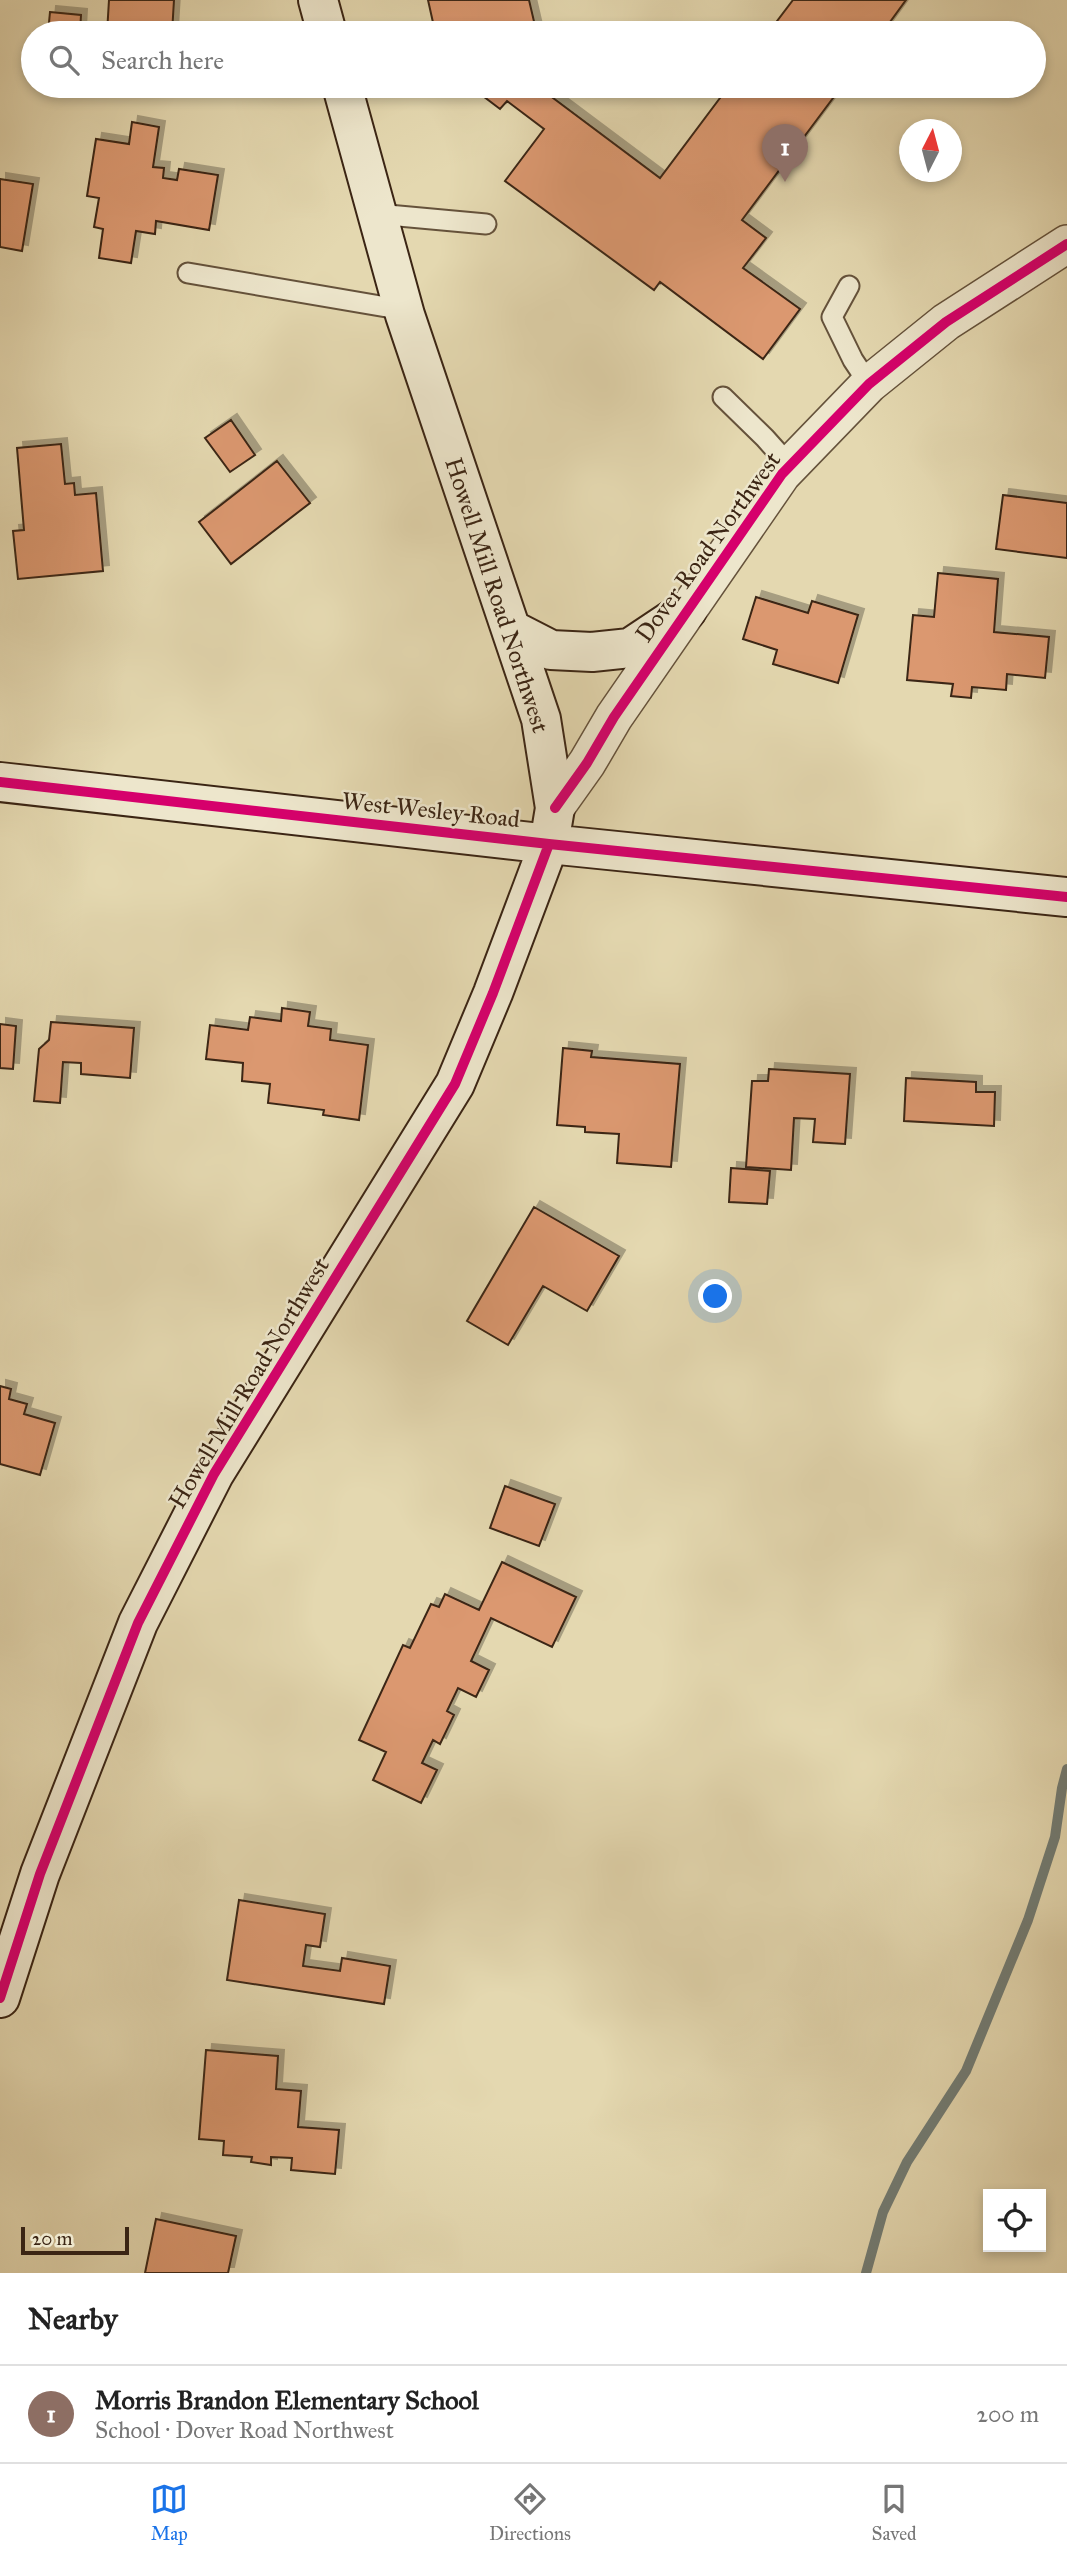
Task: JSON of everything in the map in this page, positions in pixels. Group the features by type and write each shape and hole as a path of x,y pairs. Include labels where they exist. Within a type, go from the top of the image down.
{"main road":[{"path":"318,0 324,21"},
{"name":"Howell Mill Road Northwest","path":"0,1998 40,1874 138,1623 215,1474 455,1084 493,993 552,826 541,719 404,310 345,98"},
{"path":"512,630 551,650 605,651 630,648 687,610"},
{"name":"West Wesley Road","path":"0,782 552,826 1067,897"}],"street":[{"name":"Dover Road Northwest","path":"552,826 687,610 790,466 869,384 946,323 1067,244"}],"lane":[{"path":"377,214 486,224"},
{"path":"188,273 404,310"},
{"path":"849,286 832,317 853,360 869,384"},
{"path":"723,397 790,466"}],"building":[{"path":"109,0 174,0 173,21 108,21"},
{"path":"428,0 529,0 534,21 433,21"},
{"path":"793,0 906,0 891,21 777,21"},
{"path":"50,12 81,15 81,21 49,21"},
{"path":"486,98 553,98 660,178 720,98 833,98 742,220 766,238 743,268 800,309 763,359 660,282 654,290 505,181 544,129 507,101 500,109"},
{"path":"132,122 159,127 153,167 164,168 163,178 177,180 179,169 218,175 209,230 156,221 155,234 136,231 131,263 99,258 103,229 94,227 99,198 87,196 96,139 129,144"},
{"path":"0,179 33,184 22,251 0,247"},
{"path":"231,420 255,455 230,472 205,438"},
{"path":"61,444 65,484 74,483 75,495 96,493 103,571 18,579 13,531 24,530 17,448"},
{"path":"277,461 310,503 231,564 199,522"},
{"path":"1003,495 1067,503 1067,558 996,549"},
{"path":"938,573 998,579 994,632 1049,637 1045,678 1007,674 1006,690 972,687 971,698 951,696 953,684 907,680 913,615 934,617"},
{"path":"756,597 808,613 812,601 858,615 838,683 773,664 777,650 743,639"},
{"path":"282,1008 310,1012 308,1026 331,1029 330,1040 368,1045 359,1120 323,1115 324,1110 268,1103 270,1084 242,1081 243,1063 206,1059 210,1025 248,1030 250,1017 281,1021"},
{"path":"51,1022 134,1028 130,1078 81,1074 81,1063 63,1062 60,1103 34,1101 39,1049 49,1040"},
{"path":"0,1024 16,1026 13,1069 0,1068"},
{"path":"563,1048 592,1051 591,1057 680,1064 671,1167 617,1163 619,1134 585,1132 585,1127 557,1125"},
{"path":"769,1069 850,1074 845,1144 813,1142 815,1119 794,1118 791,1170 746,1167 752,1081 768,1081"},
{"path":"906,1078 976,1082 976,1092 995,1092 994,1126 904,1121"},
{"path":"731,1168 770,1171 767,1204 729,1202"},
{"path":"534,1207 619,1256 587,1311 543,1286 508,1345 467,1321"},
{"path":"0,1386 11,1389 9,1399 27,1404 24,1414 55,1423 40,1475 0,1464"},
{"path":"505,1486 555,1504 539,1546 490,1528"},
{"path":"502,1562 576,1597 552,1647 491,1618 471,1661 489,1670 476,1697 458,1688 447,1711 454,1715 440,1744 433,1740 422,1763 437,1770 421,1803 373,1780 386,1752 359,1740 403,1645 410,1648 431,1604 439,1607 445,1594 479,1610"},
{"path":"239,1900 325,1914 320,1947 306,1945 303,1966 340,1971 342,1958 390,1966 384,2004 227,1980"},
{"path":"206,2050 278,2056 276,2089 301,2091 298,2127 339,2130 335,2174 291,2170 292,2158 271,2157 271,2165 251,2162 252,2157 223,2155 224,2141 199,2139"},
{"path":"156,2219 236,2236 228,2273 145,2273"}],"waterway":[{"path":"866,2273 883,2212 907,2162 966,2071 1028,1920 1055,1837 1067,1769"}],"cycle path":[{"path":"555,808 587,763 614,717 782,474 869,384 946,322 1067,244"},
{"path":"0,782 549,844 1067,897"},
{"path":"0,1998 40,1874 138,1623 214,1474 455,1084 493,993 549,844"}],"place":[{"name":"Morris Brandon Elementary School","path":"785,182"}]}
